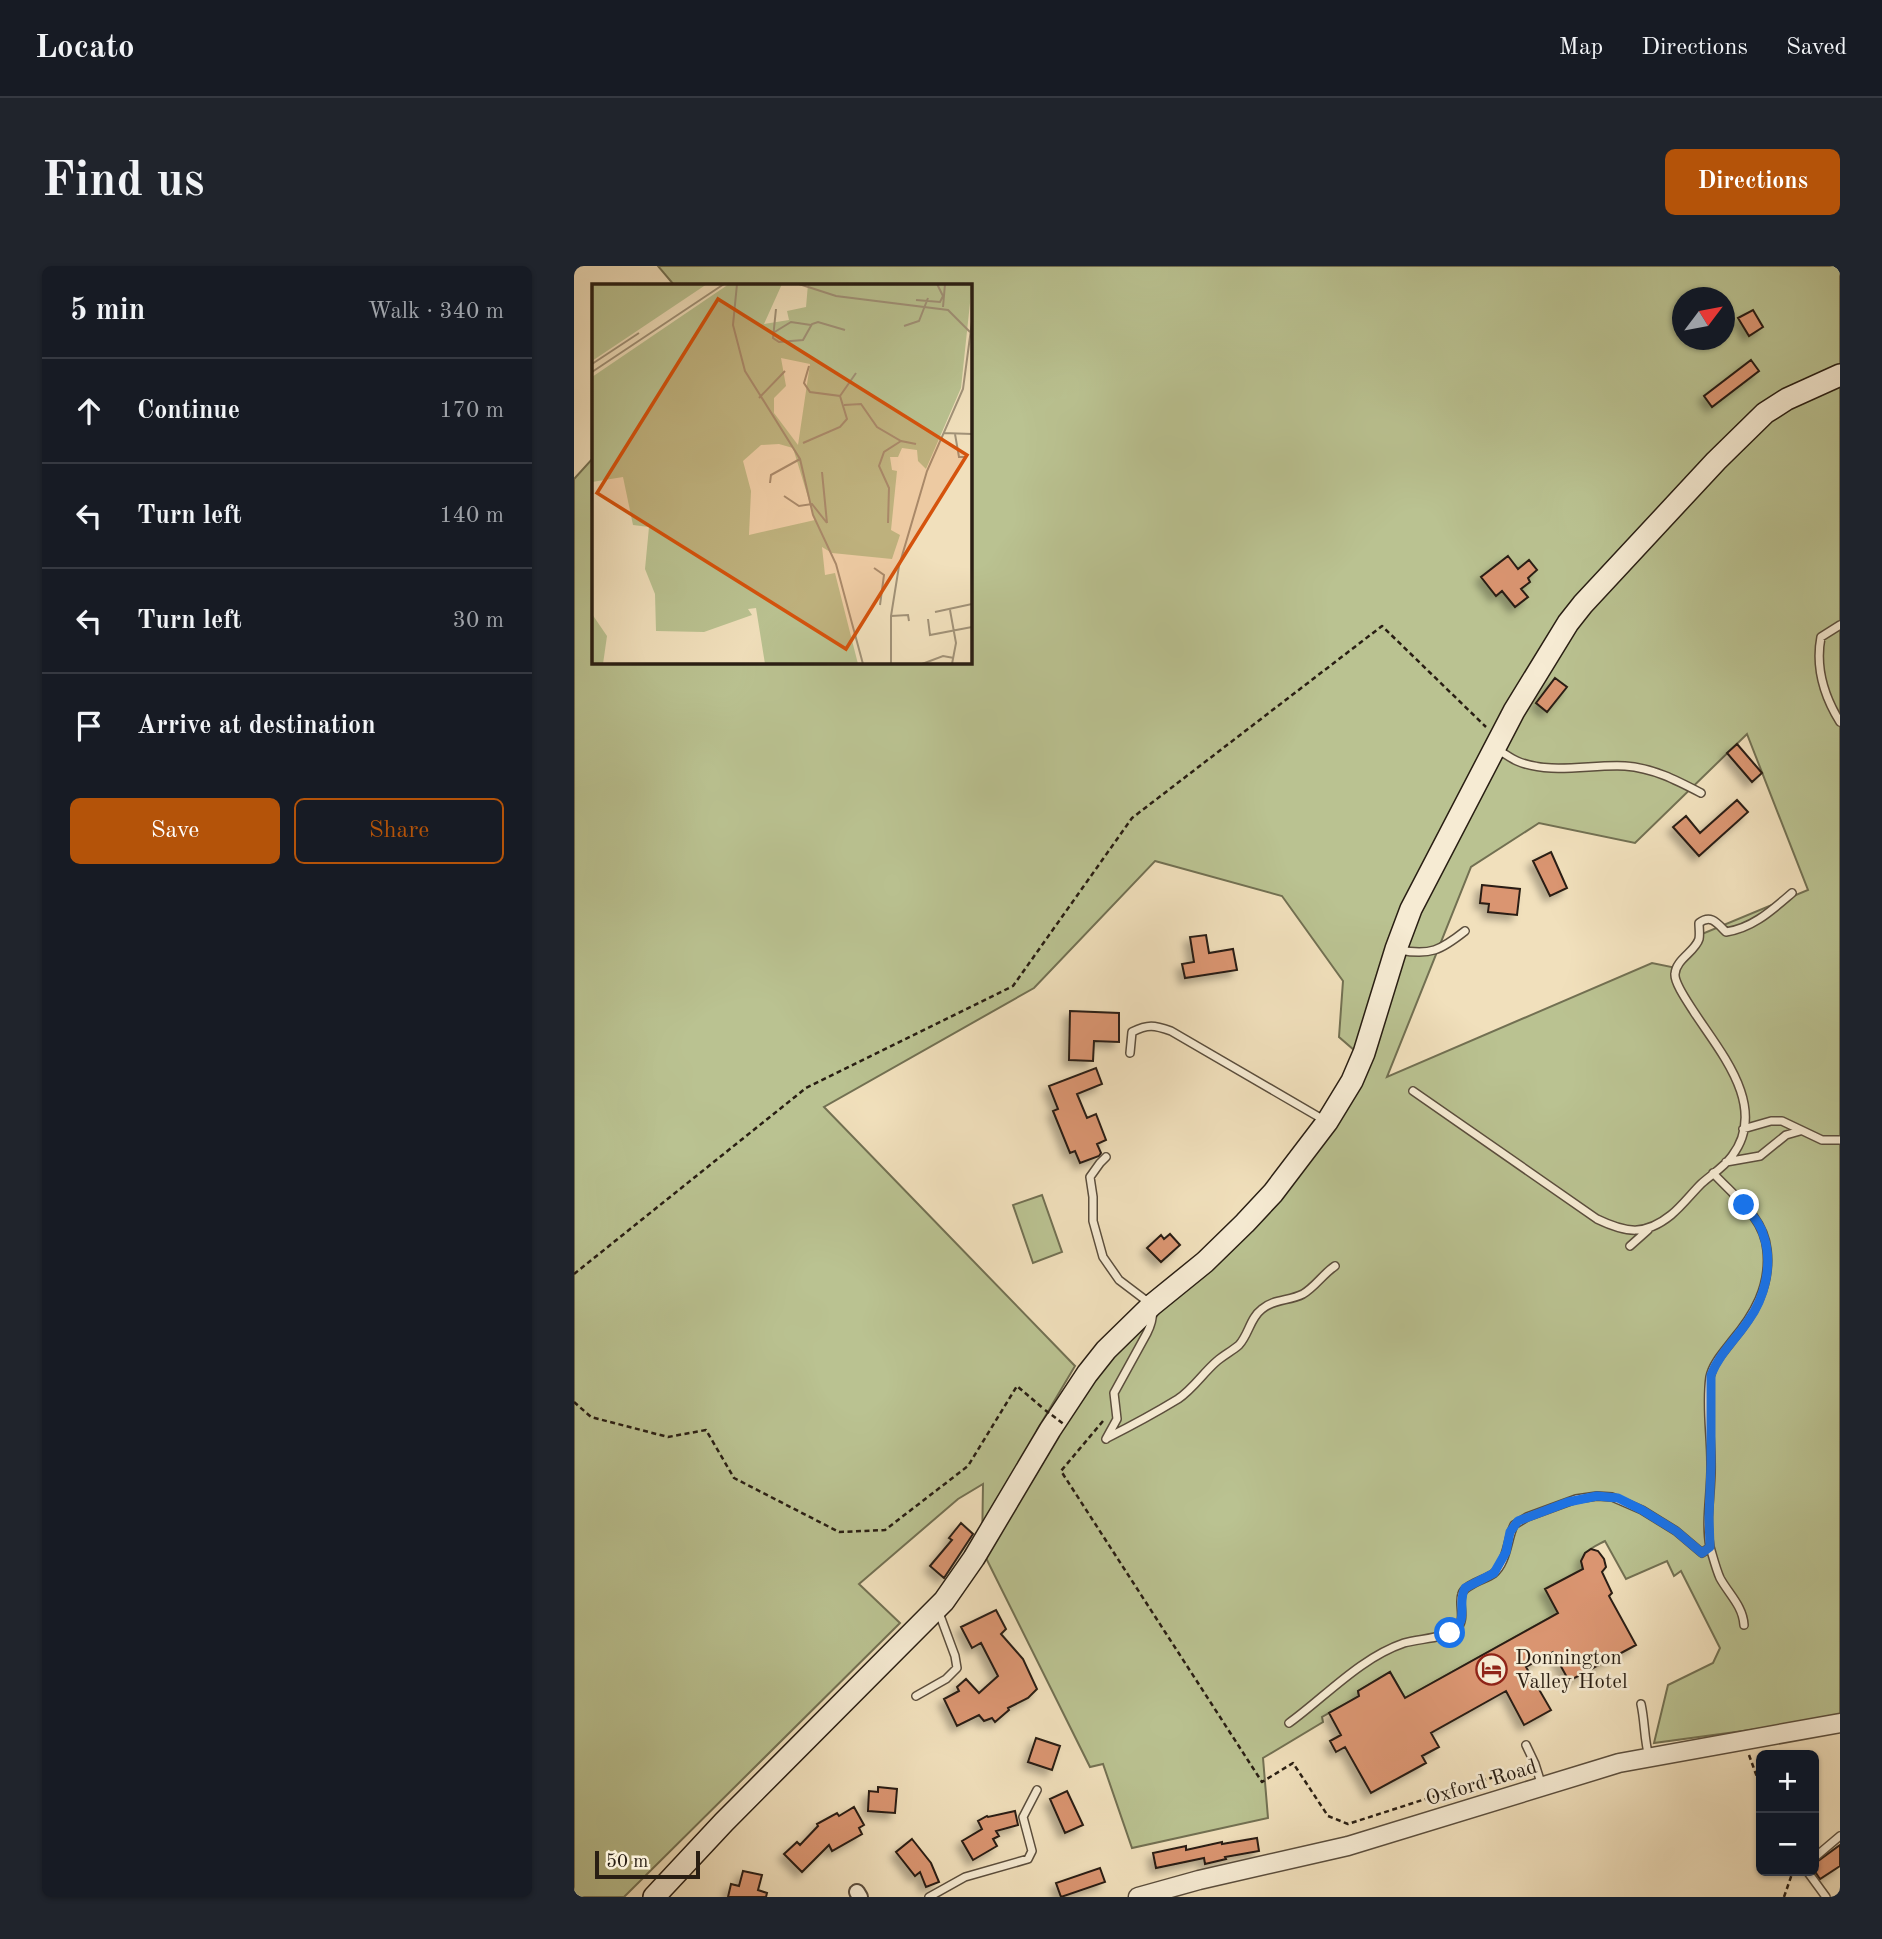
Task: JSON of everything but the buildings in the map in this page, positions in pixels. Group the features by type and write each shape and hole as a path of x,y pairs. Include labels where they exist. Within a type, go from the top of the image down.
{"main road":[{"path":"654,1897 724,1822 937,1608 960,1580 1050,1430 1106,1350 1152,1305 1205,1262 1245,1223 1273,1193 1327,1122 1352,1081 1364,1053 1411,909 1497,743 1540,666 1568,623 1611,572 1765,413 1787,399 1840,375"}],"street":[{"name":"Oxford Road","path":"1138,1897 1199,1880 1348,1846 1608,1766 1840,1723"}],"lane":[{"path":"1839,625 1821,637 1818,657 1828,700 1840,722"},
{"path":"1497,743 1518,762 1542,767 1625,766 1661,772 1701,793"},
{"path":"1630,1246 1671,1215 1726,1162 1740,1143 1743,1129 1743,1092 1735,1074 1687,1001 1675,974 1696,944 1700,921 1715,920 1726,932 1734,931 1758,920 1792,893"},
{"path":"1396,949 1431,953 1465,931"},
{"path":"1130,1053 1132,1032 1145,1025 1171,1031 1327,1122"},
{"path":"1413,1091 1597,1219 1624,1229 1648,1230"},
{"path":"1743,1129 1771,1121 1782,1121 1822,1140 1840,1140"},
{"path":"1726,1162 1760,1156 1786,1135 1800,1131"},
{"path":"1106,1157 1090,1177 1093,1221 1104,1256 1119,1280 1152,1305 1153,1312 1152,1323 1114,1393 1117,1419 1106,1439 1179,1398 1215,1363 1241,1343 1262,1308 1300,1296 1335,1266"},
{"path":"1713,1173 1757,1221 1767,1249 1767,1268 1757,1307 1716,1362 1711,1375 1710,1547 1719,1576 1736,1602 1744,1625"},
{"path":"1289,1723 1340,1681 1381,1655 1401,1644 1450,1633 1457,1628 1463,1610 1463,1591 1494,1573 1506,1552 1510,1532 1521,1519 1576,1499 1612,1497 1642,1510 1676,1531 1702,1553 1710,1547"},
{"path":"916,1696 946,1679 957,1668 937,1608"},
{"path":"1641,1704 1648,1757"},
{"path":"1525,1745 1535,1764 1542,1787"},
{"path":"929,1897 965,1877 1028,1859 1032,1851 1023,1817 1037,1790"},
{"path":"1819,1854 1840,1836"},
{"path":"1811,1876 1826,1897"}],"path":[{"path":"574,1273 806,1088 1013,986 1132,818 1382,626 1497,743"},
{"path":"574,1402 591,1417 668,1437 706,1430 734,1478 839,1532 885,1530 968,1466 1017,1386 1065,1425"},
{"path":"1116,1405 1061,1471 1262,1782 1293,1763 1328,1816 1348,1824 1535,1764"},
{"path":"1743,1741 1756,1775"},
{"path":"1784,1897 1791,1876"}],"green space":[{"path":"658,266 1840,266 1840,1718 1654,1743 1668,1685 1713,1663 1720,1648 1681,1571 1674,1576 1667,1561 1626,1579 1605,1541 1591,1548 1583,1558 1583,1569 1558,1613 1405,1698 1390,1672 1358,1691 1359,1696 1322,1717 1323,1722 1263,1758 1268,1818 1132,1848 1103,1764 1090,1767 982,1550 983,1484 958,1499 859,1584 900,1623 624,1897 574,1897 574,479 592,459 592,663 971,663 971,284 673,284","holes":["1747,734 1808,890 1697,936 1676,968 1652,963 1387,1077 1471,867 1539,823 1635,843","1155,861 1282,896 1343,981 1339,1037 1362,1057 1226,1243 1087,1374 1048,1442 1037,1430 1075,1366 824,1107 1034,988"]},
{"path":"1042,1195 1062,1252 1033,1263 1013,1205"}],"place":[{"name":"Donnington Valley Hotel","path":"1492,1669"}],"route":[{"path":"1450,1633 1460,1625 1463,1591 1494,1573 1506,1552 1514,1525 1521,1519 1576,1499 1597,1496 1618,1498 1676,1531 1702,1553 1710,1547 1711,1375 1716,1362 1757,1307 1767,1268 1764,1235 1744,1205"}]}
